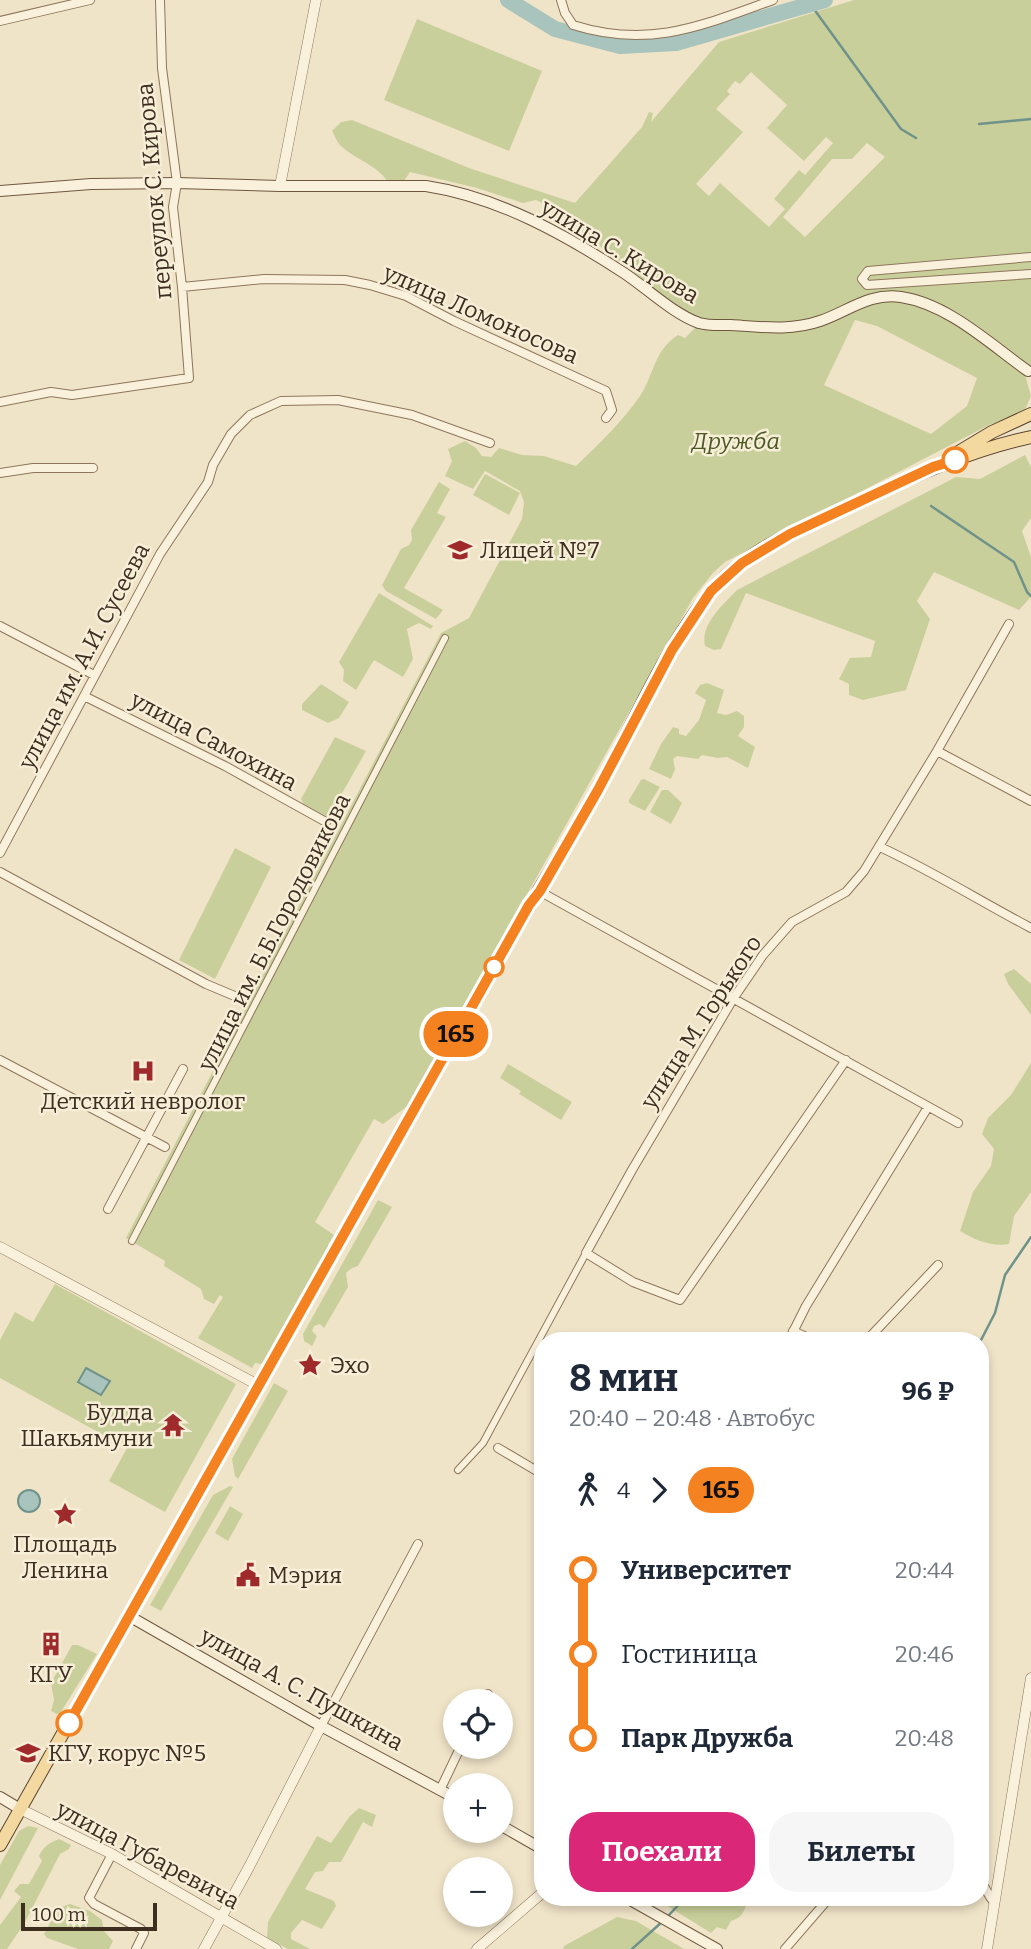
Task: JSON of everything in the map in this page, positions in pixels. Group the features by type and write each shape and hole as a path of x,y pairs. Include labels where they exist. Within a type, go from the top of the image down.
{"main road":[{"name":"улица С. Кирова","path":"0,191 91,184 426,186 467,194 532,220 562,235 685,316 701,323 784,328 821,320 873,298 899,296 924,303 954,318 1030,375"},
{"path":"0,1845 529,905 540,891 598,790 672,650 711,591 742,563 790,534 933,467 992,432 1031,414"},
{"path":"933,467 999,444 1031,438"},
{"name":"улица А. С. Пушкина","path":"130,1616 321,1726 443,1792"},
{"name":"улица Губаревича","path":"0,1797 20,1809"},
{"path":"513,1832 534,1844"},
{"path":"641,1906 717,1949"}],"street":[{"path":"0,21 90,0"},
{"name":"переулок С. Кирова","path":"0,402 51,392 72,395 189,378 173,208 177,183 162,68 160,0"},
{"path":"279,186 316,0"},
{"path":"561,0 573,25 626,36 659,35 697,27 773,0"},
{"path":"1031,257 868,271 862,279 867,285 1031,274"},
{"name":"улица Ломоносова","path":"182,287 264,279 345,280 385,289 606,391 612,410 606,418"},
{"name":"улица им. А.И. Сусеева","path":"0,853 160,554 208,482 213,466 231,435 250,415 272,404 292,399 338,400 412,415 491,443"},
{"path":"0,473 33,468 93,468"},
{"name":"улица М. Горького","path":"543,1332 638,1159 733,999 763,955 792,922 846,892 880,847 1009,624"},
{"path":"0,626 94,675"},
{"name":"улица им. Б.Б.Городовикова","path":"132,1241 445,638"},
{"name":"улица Самохина","path":"84,696 225,766 326,822"},
{"path":"937,751 1031,801"},
{"path":"880,847 928,869 1031,928"},
{"path":"0,872 206,984 237,997"},
{"path":"540,891 958,1123"},
{"path":"0,1060 165,1147"},
{"path":"586,1253 633,1282 680,1300 846,1060"},
{"path":"108,1209 183,1069"},
{"path":"793,1331 928,1107"},
{"path":"0,1247 258,1385"},
{"path":"875,1332 938,1265"},
{"name":"улица М. Горького","path":"458,1470 483,1443 534,1349"},
{"path":"498,1448 534,1469"},
{"path":"204,1949 418,1544"},
{"path":"987,1949 1031,1678"},
{"path":"440,1790 455,1759"},
{"name":"улица Губаревича","path":"20,1809 112,1854 276,1949"},
{"path":"112,1854 89,1898 94,1904 141,1928 144,1933 136,1949"},
{"path":"989,1896 993,1900"},
{"path":"477,1949 534,1901"},
{"path":"785,1949 822,1906"}],"green space":[{"name":"Дружба","path":"854,0 1031,0 1031,368 1025,375 1031,396 1024,412 989,425 725,562 713,573 693,598 409,1105 383,1124 374,1119 315,1222 334,1235 329,1247 266,1361 255,1363 252,1368 198,1338 223,1297 220,1295 214,1304 204,1299 201,1289 164,1266 165,1261 126,1238 441,633 469,618 522,519 524,502 520,491 485,471 473,489 445,476 452,461 448,449 465,441 482,456 491,457 499,448 522,455 544,456 576,466 633,406 645,388 655,363 670,341 678,335 685,338 700,323 566,220 571,214 551,213 550,207 536,200 523,203 477,188 410,172 404,181 388,182 378,171 341,146 332,131 341,122 352,120 469,168 575,203 642,127 649,112 653,113 651,122 719,42","holes":["751,72 787,105 767,128 804,161 826,137 833,143 805,175 799,170 774,199 785,209 769,227 720,183 709,196 696,184 743,132 716,109 730,94 727,91 735,81 740,84","867,143 885,157 805,237 783,217 832,159 852,159","855,320 877,326 977,378 967,406 931,434 824,385"]},
{"path":"417,19 542,71 509,151 384,100"},
{"path":"1025,455 1031,467 1031,518 1022,531 1031,557 1031,597 1019,610 934,572 917,601 930,619 906,690 863,700 849,695 849,684 839,679 850,658 871,657 875,641 746,593 721,649 714,650 705,646 704,638 709,623 737,590 956,477 980,479"},
{"path":"485,474 520,493 509,515 473,495"},
{"path":"439,482 450,489 437,513 446,517 404,588 443,610 436,619 386,591 382,585 401,549 412,540 411,530"},
{"path":"379,593 433,626 431,629 419,623 407,629 413,659 403,677 374,660 356,690 343,681 344,670 339,662"},
{"path":"707,683 724,690 717,713 726,715 737,711 744,716 744,727 738,736 755,747 748,768 727,757 702,755 698,759 677,756 673,759 675,769 671,779 649,769 673,727 679,729 679,734 686,736 699,720 706,700 695,693 700,685"},
{"path":"321,684 349,702 339,718 328,723 302,710 302,704"},
{"path":"335,737 366,751 328,818 304,805 301,799"},
{"path":"644,779 660,787 645,811 629,803"},
{"path":"662,790 668,790 682,803 671,824 650,812"},
{"path":"235,848 271,867 215,979 179,960"},
{"path":"1014,969 1031,984 1031,1015 1008,984 1004,974"},
{"path":"1031,1063 1031,1192 1014,1216 1009,1244 990,1244 960,1231 973,1192 991,1166 994,1149 982,1134 988,1118 1011,1095"},
{"path":"508,1064 572,1102 561,1120 519,1094 521,1091 500,1078"},
{"path":"378,1200 392,1207 358,1266 346,1273 348,1287 324,1328 320,1324 314,1326 312,1331 317,1336 312,1346 304,1341 303,1334"},
{"path":"55,1284 236,1384 165,1512 109,1481 127,1448 0,1378 0,1340 15,1312 33,1322"},
{"path":"274,1383 288,1391 238,1479 232,1459"},
{"path":"233,1487 161,1611 150,1605 213,1495"},
{"path":"230,1506 243,1514 228,1541 215,1533"},
{"path":"72,1645 97,1654 59,1715 51,1711 54,1700 51,1683"},
{"path":"359,1808 376,1815 372,1827 363,1822 341,1862 329,1862 323,1871 315,1872 305,1889 334,1901 336,1906 322,1929 302,1920 291,1933 291,1939 310,1949 288,1949 267,1938 268,1922 317,1836 331,1843"},
{"path":"28,1826 38,1828 0,1900 0,1865 19,1831"},
{"path":"59,1839 71,1845 69,1849 60,1854 24,1924 7,1949 0,1949 0,1925 21,1897 14,1891 20,1884 29,1884 42,1861 39,1856 41,1853 47,1845"},
{"path":"70,1904 90,1911 102,1920 104,1931 113,1941 109,1949 78,1949 47,1938 44,1934 54,1916 65,1905"},
{"path":"668,1906 746,1906 742,1914 731,1921 726,1930 717,1927 711,1933"},
{"path":"617,1917 636,1921 684,1949 563,1949"}],"water":[{"path":"86,1368 110,1381 101,1395 78,1382"},
{"path":"29,1490 39,1497 40,1501 33,1511 29,1512 19,1505 18,1501 25,1491"}],"waterway":[{"path":"508,0 555,29 620,46 676,43 825,0"},
{"path":"811,5 901,129 916,138"},
{"path":"979,124 1031,119"},
{"path":"931,506 1014,562 1031,596"},
{"path":"985,1332 995,1313 1005,1275 1031,1237"},
{"path":"668,1916 677,1906"},
{"path":"632,1949 663,1921"}],"bus line":[{"name":"165","path":"69,1723 529,905 540,891 598,790 672,650 711,591 742,563 790,534 933,467 955,460"}],"place":[{"name":"Лицей №7","path":"460,550"},
{"name":"Детский невролог","path":"143,1071"},
{"name":"Эхо","path":"310,1365"},
{"name":"Будда Шакьямуни","path":"173,1425"},
{"name":"Площадь Ленина","path":"65,1514"},
{"name":"Мэрия","path":"248,1575"},
{"name":"КГУ","path":"51,1644"},
{"name":"КГУ, корус №5","path":"28,1753"}]}
